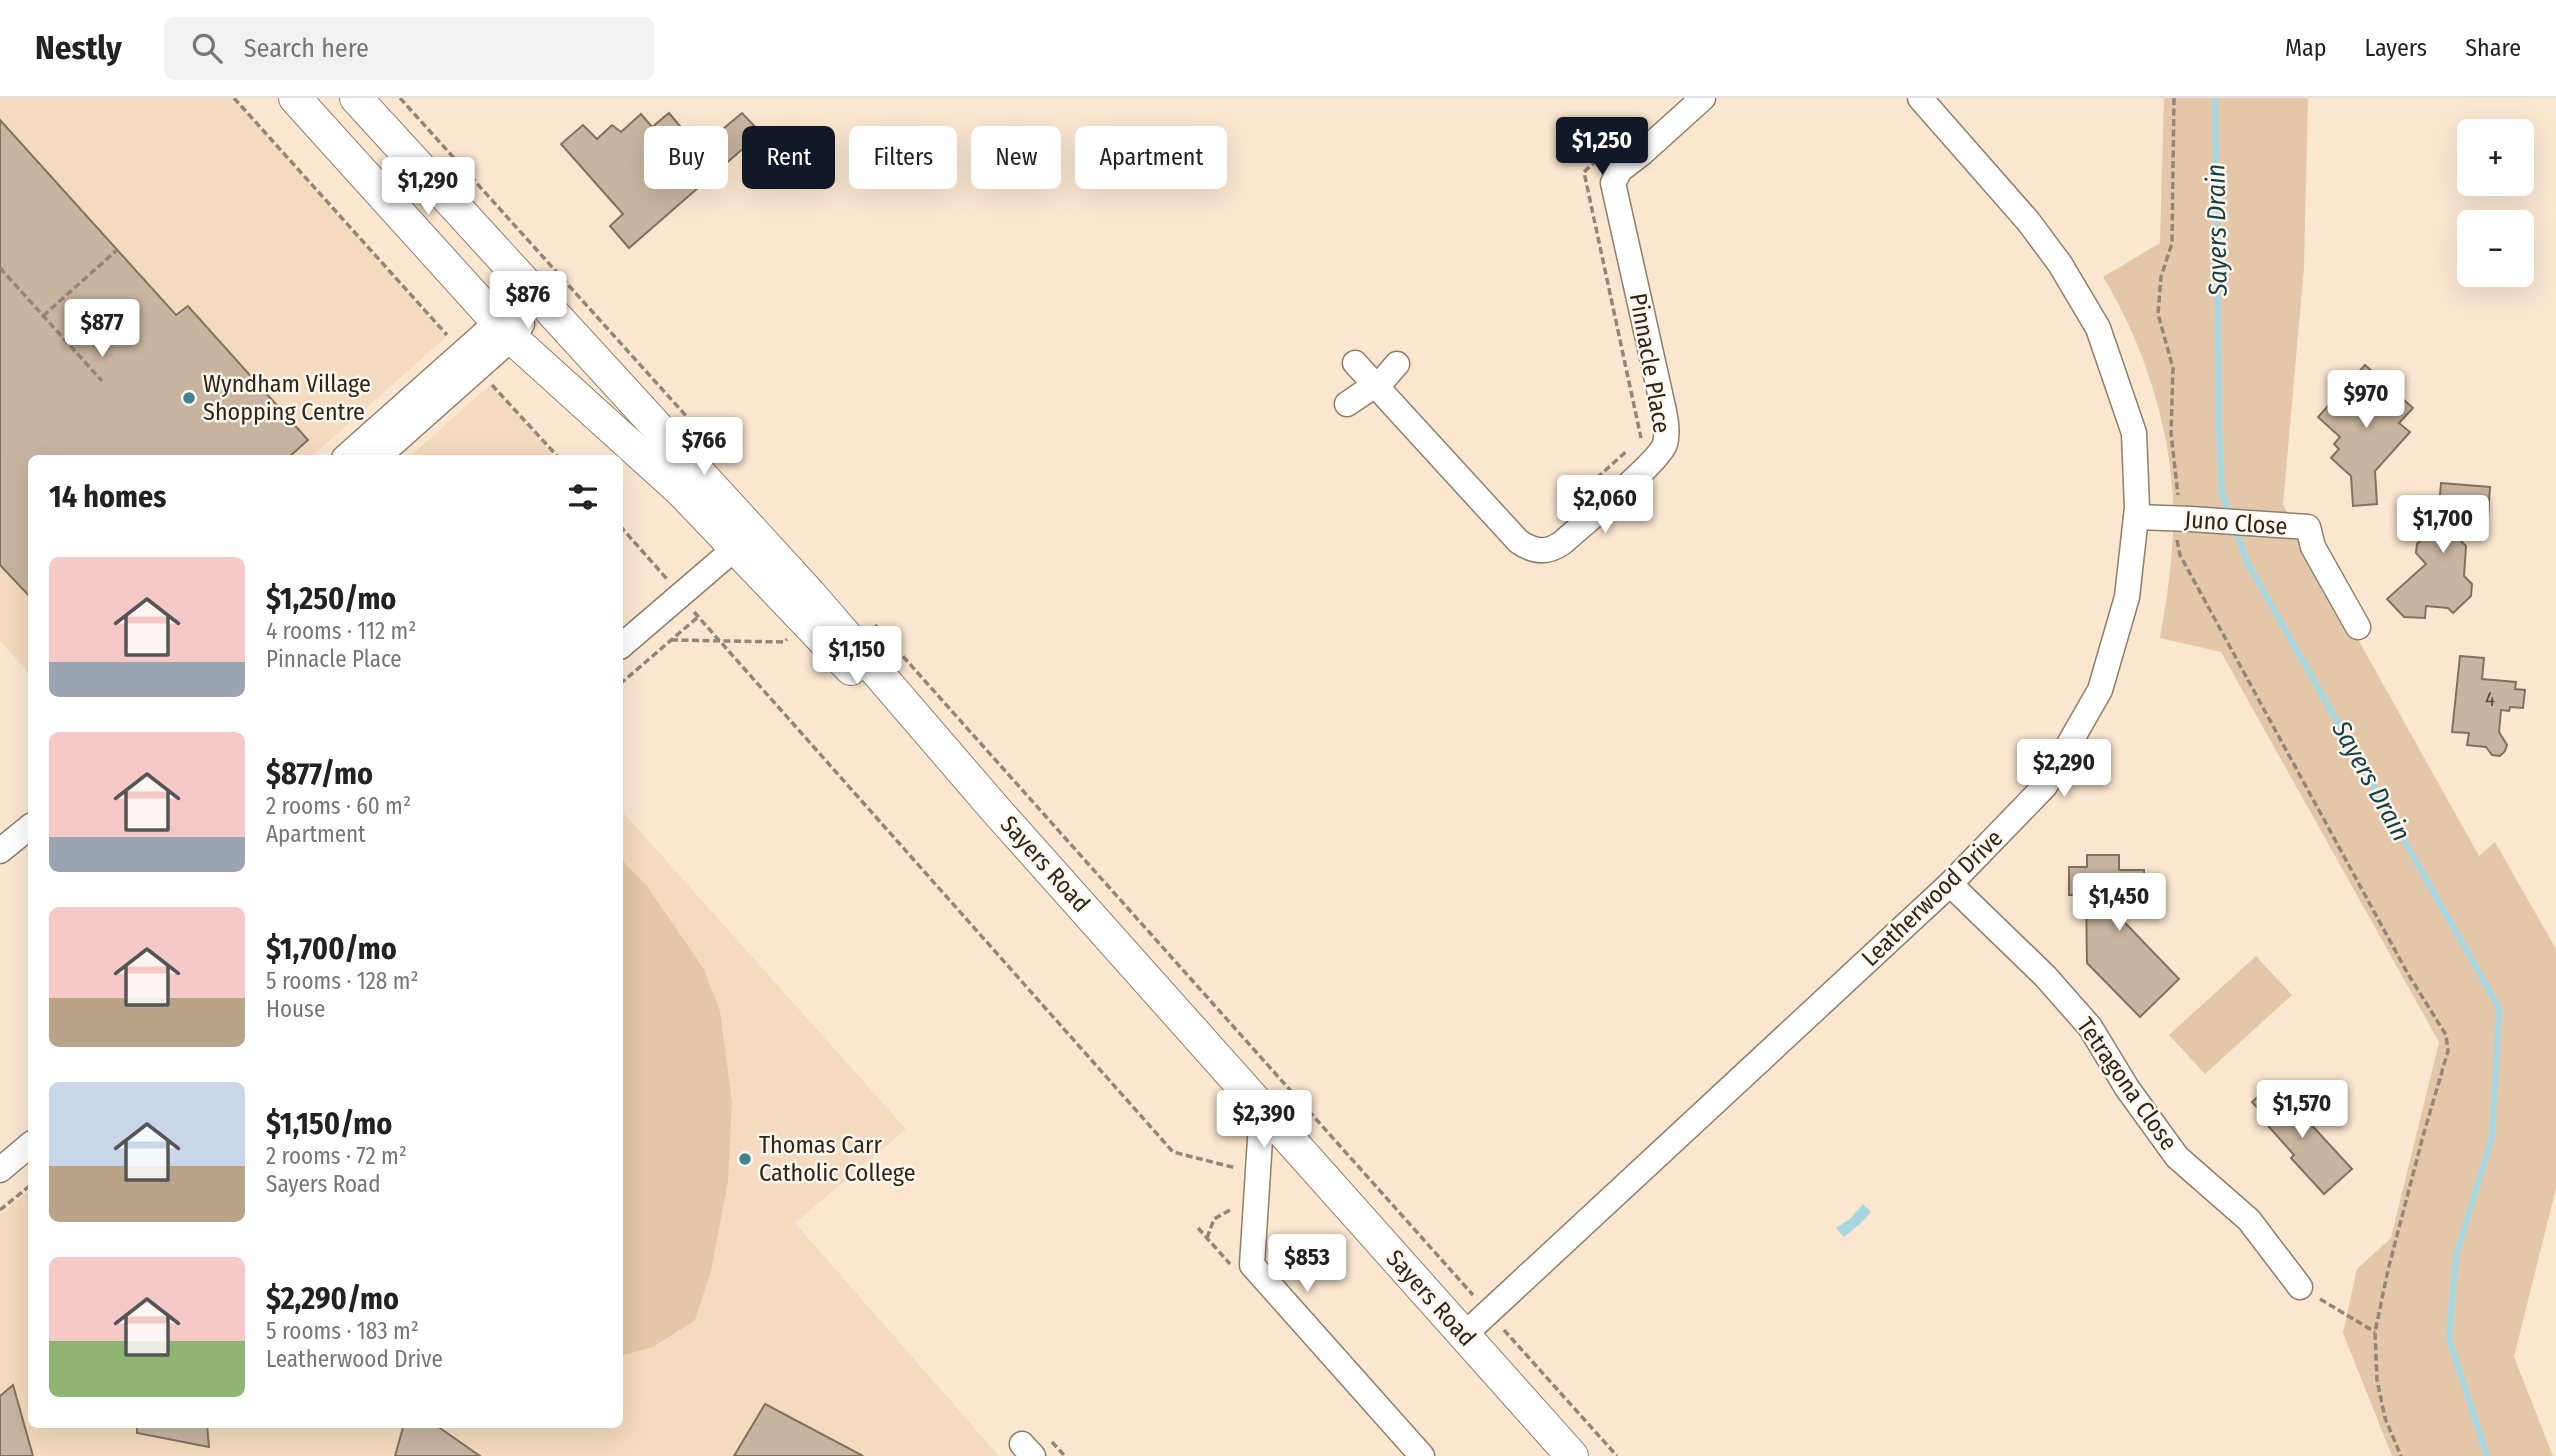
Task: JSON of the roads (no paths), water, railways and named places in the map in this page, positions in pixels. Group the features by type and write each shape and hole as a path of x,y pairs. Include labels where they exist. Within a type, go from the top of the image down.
{"main road":[{"name":"Sayers Road","path":"295,98 505,330 682,492 744,540 875,667 995,809 1572,1456"},
{"name":"Sayers Road","path":"356,98 539,300 744,540 807,624 995,809"}],"street":[{"name":"Pinnacle Place","path":"1355,363 1518,541 1537,551 1558,546 1646,467 1665,444 1664,411 1621,216 1622,189 1642,153 1703,98"},
{"name":"Leatherwood Drive","path":"1464,1335 1950,884 2045,786 2100,690 2127,597 2136,517 2134,433 2098,328 2060,264 2028,221 1920,98"},
{"path":"348,455 470,360 539,300"},
{"path":"380,455 470,360"},
{"path":"1347,404 1375,386 1397,364"},
{"name":"Juno Close","path":"2136,517 2308,527 2313,547 2358,627"},
{"path":"623,644 744,540"},
{"path":"0,851 28,828"},
{"name":"Tetragona Close","path":"1950,884 2045,976 2090,1027 2127,1088 2177,1157 2249,1220 2300,1287"},
{"path":"1262,1108 1252,1265 1422,1456"},
{"path":"0,1170 28,1146"}],"water":[{"path":"1863,1204 1871,1212 1844,1237 1836,1228 1851,1218"}],"waterway":[{"name":"Sayers Drain","path":"2215,98 2219,427 2222,493 2230,516"},
{"name":"Sayers Drain","path":"2234,527 2248,564 2499,1008 2492,1137 2456,1256 2449,1338 2487,1456"}],"place":[{"name":"Wyndham Village Shopping Centre","path":"189,398"},
{"name":"Thomas Carr Catholic College","path":"745,1159"}]}
